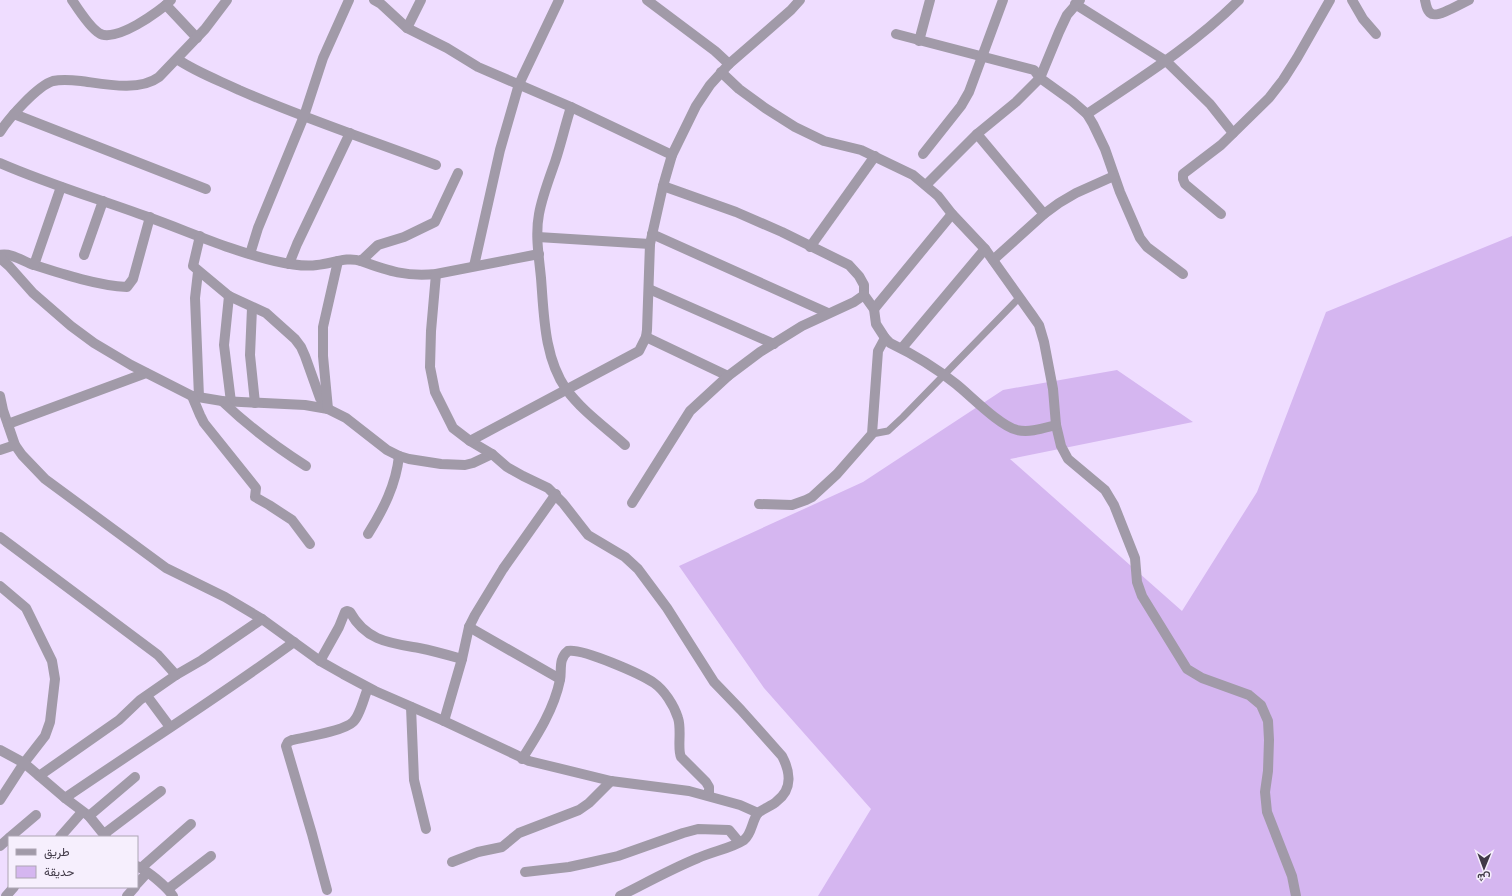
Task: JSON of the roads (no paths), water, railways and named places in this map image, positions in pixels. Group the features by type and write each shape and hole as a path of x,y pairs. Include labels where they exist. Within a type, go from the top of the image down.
{"street":[{"path":"72,0 98,33 107,35 118,33 149,18 169,3 197,38"},
{"path":"0,132 14,114 45,85 54,81 65,80 106,84 145,85 151,83 159,77 197,38 227,0"},
{"path":"250,254 258,228 304,116 323,58 349,0"},
{"path":"374,0 381,4 407,28 447,48 478,67 571,107 672,155"},
{"path":"407,28 421,0"},
{"path":"474,266 500,150 519,84 559,0"},
{"path":"647,0 715,51 729,64"},
{"path":"470,441 638,351 646,337 651,239 663,186 672,155 696,106 710,85 729,64 791,10 800,0"},
{"path":"919,40 930,0"},
{"path":"923,154 961,106 971,87 1003,0"},
{"path":"1087,114 1166,61 1202,34 1239,0"},
{"path":"1221,214 1185,184 1182,176 1221,145 1270,98 1283,80 1330,0"},
{"path":"1352,0 1363,19 1376,34"},
{"path":"1424,0 1428,10 1433,14 1439,15 1469,0"},
{"path":"926,185 977,134 1016,102 1040,78 1053,43 1067,16 1077,2 1166,61 1210,104 1233,133"},
{"path":"896,34 1034,70 1040,78 1072,101 1087,114 1093,124 1105,149 1114,176 1140,238 1147,247 1183,274"},
{"path":"177,59 188,67 273,105 436,165"},
{"path":"721,72 755,100 795,127 824,141 847,145 861,150 914,175 938,196 952,214 985,249 1020,297 1041,330 1053,389 1056,425 1061,446 1068,459 1105,490 1114,504 1135,558 1137,582 1142,596 1187,669 1202,678 1249,694 1261,705 1268,721 1268,771 1265,792 1267,812 1292,876 1296,896"},
{"path":"571,107 541,204 538,220 539,254 548,344 559,376 567,389 586,410 625,445"},
{"path":"14,114 206,189"},
{"path":"289,264 350,133"},
{"path":"977,134 1044,214"},
{"path":"810,246 875,156"},
{"path":"0,163 61,188 102,201 250,254 289,264 316,265 346,259 361,261 395,273 413,275 436,274 539,254"},
{"path":"361,261 378,245 404,237 434,222 458,173"},
{"path":"993,260 1044,214 1076,193 1114,176"},
{"path":"663,186 736,212 782,232 849,265 859,276 864,285 864,295 874,309 876,324 890,343 902,348 944,374 1005,426 1025,431 1056,425"},
{"path":"34,265 61,188"},
{"path":"84,255 102,201"},
{"path":"874,309 952,214"},
{"path":"0,255 8,254 34,265 115,287 127,287 133,279 150,218"},
{"path":"200,236 192,266 229,296 271,317 288,332 301,347 320,398 328,409"},
{"path":"538,237 651,239 828,313"},
{"path":"902,348 985,249"},
{"path":"0,258 33,293 71,326 116,356 146,373 196,396 226,402 305,405 328,409 346,418 380,445 399,456 421,462 457,465 473,463 492,454"},
{"path":"328,409 323,332 338,261"},
{"path":"198,272 195,298 196,396 201,418 256,488 257,490 254,497 290,518 310,544"},
{"path":"436,274 431,331 430,367 436,392 453,428 507,466 523,476 548,488 556,494 588,535 625,557 638,568 667,608 714,682 742,710 782,756 788,772 788,786 778,801 758,813 753,821 748,835 744,840 724,850 699,857 655,877 620,896"},
{"path":"649,289 774,344"},
{"path":"632,503 690,411 728,376 760,352 802,326 854,302 864,295"},
{"path":"229,296 224,345 226,402 241,419 275,446 306,466"},
{"path":"252,308 250,355 255,403"},
{"path":"646,337 728,376"},
{"path":"759,504 788,505 806,500 837,474 872,434 878,351 885,338"},
{"path":"8,424 146,373"},
{"path":"0,396 2,411 15,445 44,479 166,568 225,597 262,619 306,649 320,661 368,688 411,708 444,721 522,758 545,766 611,781 690,791 709,795 740,805 758,813"},
{"path":"0,450 15,445"},
{"path":"368,534 378,518 395,481 399,456"},
{"path":"444,721 462,659 469,627 484,599 556,494"},
{"path":"0,537 158,655 176,675"},
{"path":"0,586 26,608 52,661 55,679 50,722 45,736 24,763 0,800"},
{"path":"320,661 339,627 345,612 347,611 363,629 378,639 462,659"},
{"path":"39,776 119,720 147,696 176,675 202,660 262,619"},
{"path":"469,627 560,679"},
{"path":"64,798 237,683 294,642"},
{"path":"522,758 549,713 560,679 561,662 563,657 568,651 574,651 592,655 610,662 654,683 663,691 678,717 681,733 679,752 681,757 706,782 709,787 709,795"},
{"path":"327,890 286,746 288,742 292,740 345,728 353,723 368,688"},
{"path":"147,696 170,727"},
{"path":"411,708 414,780 426,829"},
{"path":"0,750 24,763 85,814 105,836 161,791"},
{"path":"61,836 85,814 135,777"},
{"path":"452,862 478,852 502,847 519,833 579,810 589,803 611,781"},
{"path":"11,836 36,815"},
{"path":"138,881 142,869 191,824"},
{"path":"525,872 569,867 618,856 698,829 729,830 739,842"},
{"path":"0,846 8,839"},
{"path":"142,869 171,892 211,856"},
{"path":"6,896 13,888"},
{"path":"127,896 133,888"}],"lane":[{"path":"872,434 888,431 1020,297"}]}
